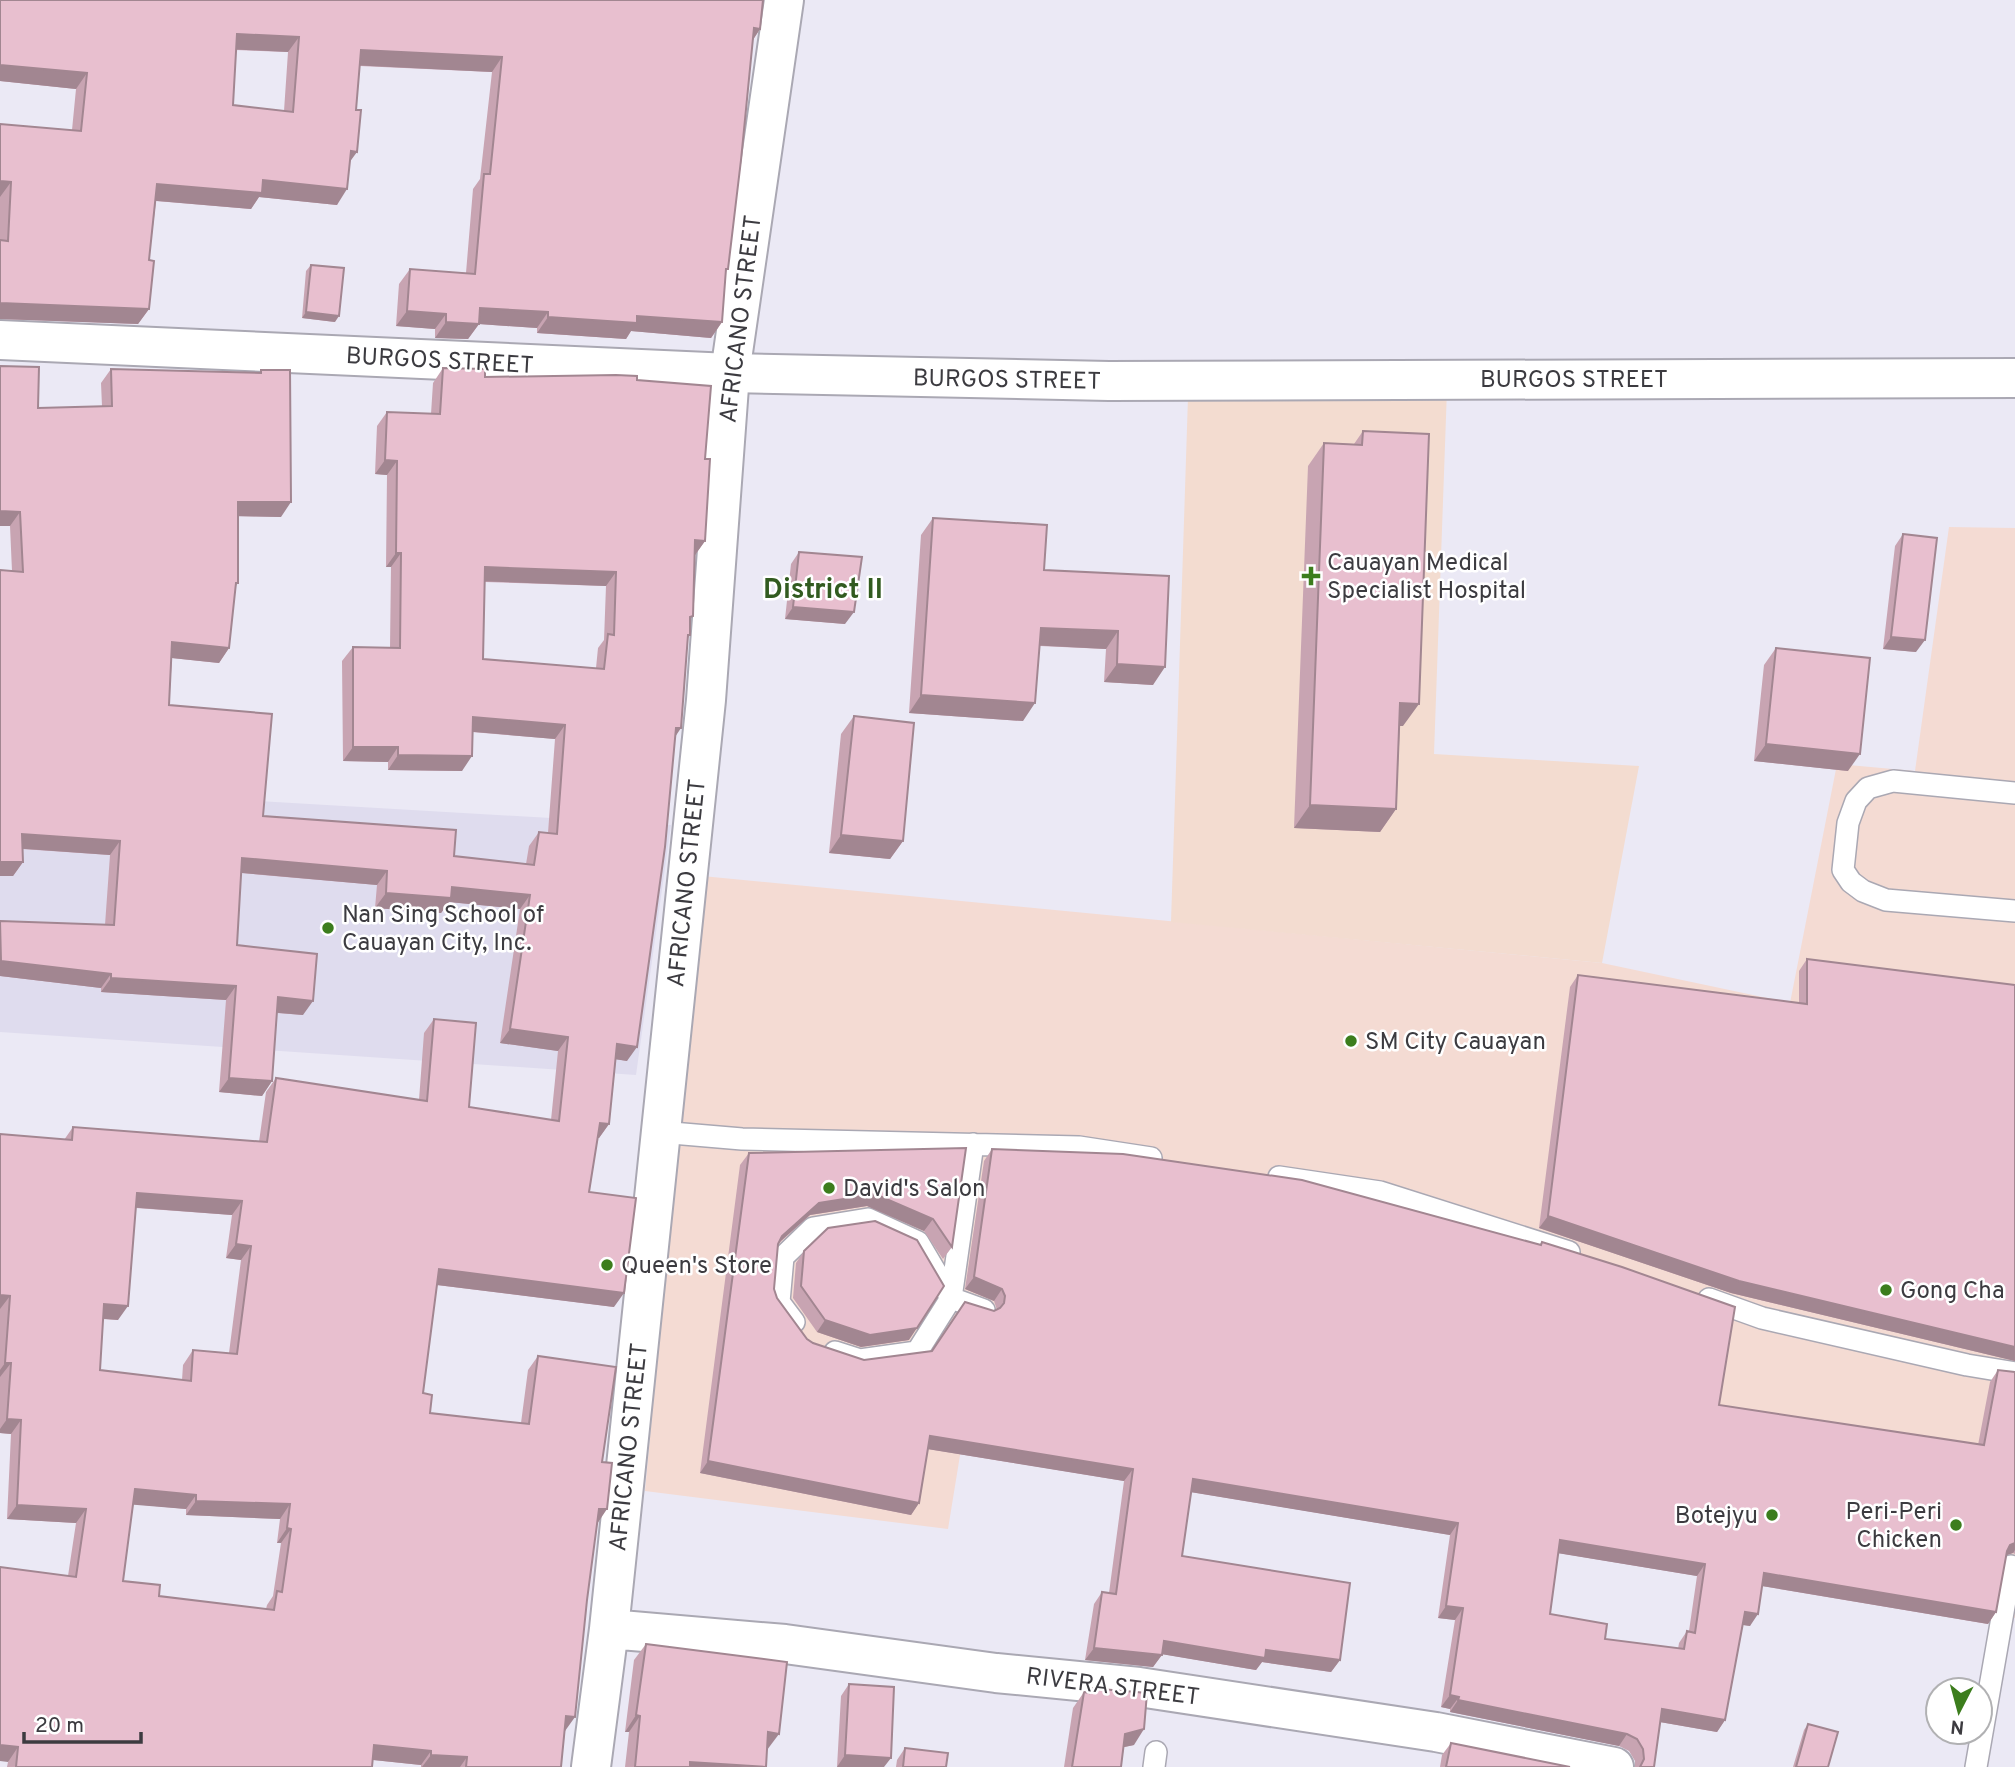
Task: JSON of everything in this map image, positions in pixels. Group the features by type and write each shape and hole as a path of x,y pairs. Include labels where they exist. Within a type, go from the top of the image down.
{"street":[{"name":"AFRICANO STREET","path":"591,1767 609,1629 706,700 730,373 783,0"},
{"name":"BURGOS STREET","path":"0,340 730,373 1109,381 2015,378"},
{"name":"RIVERA STREET","path":"609,1629 785,1644 996,1673 1139,1687 1436,1732 1615,1767"}],"lane":[{"path":"2015,793 1893,780 1868,788 1856,802 1848,823 1843,870 1851,882 1863,891 1886,900 2015,911"},
{"path":"660,1132 742,1139 1079,1147 1172,1161"},
{"path":"973,1144 951,1298 917,1352 860,1360 815,1345 779,1302 783,1256 813,1228 868,1219 918,1242 951,1298 984,1310"},
{"path":"1261,1175 1380,1192 1593,1259"},
{"path":"1689,1292 1762,1318 1967,1365 2015,1373"},
{"path":"1976,1767 2011,1566"}],"shaded area":[{"name":"Cauayan Medical Specialist Hospital","path":"1447,389 1434,754 1639,766 1602,963 1171,922 1188,397"},
{"name":"SM City Cauayan","path":"1949,527 2015,528 2015,1618 962,1443 948,1529 645,1491 702,876 1602,963 1790,1003 1837,764 1915,771"},
{"name":"Nan Sing School of Cauayan City, Inc.","path":"0,786 671,825 636,1075 0,1032"}],"building":[{"path":"0,0 763,0 760,29 754,28 722,322 637,316 637,323 548,317 548,312 480,308 479,324 446,322 446,314 407,311 410,269 475,274 484,174 490,174 502,57 361,50 356,110 361,110 357,152 351,151 347,189 263,180 262,193 157,184 149,260 154,261 149,309 0,303 0,240 8,241 11,182 0,181 0,124 81,131 87,73 0,65","holes":["237,34 299,37 293,112 233,105"]},
{"path":"311,265 344,268 339,316 306,312"},
{"path":"0,366 39,367 38,408 112,406 111,369 261,373 261,370 290,370 291,502 238,502 238,583 229,648 172,642 169,705 272,714 263,816 456,830 454,856 534,865 539,832 557,834 565,725 473,717 472,756 398,755 398,747 353,747 353,647 400,648 401,553 396,553 397,461 385,460 387,412 440,414 443,368 485,369 485,377 616,375 637,376 637,380 711,386 705,459 710,459 705,541 695,540 693,616 690,617 688,635 681,728 676,728 665,847 637,1047 617,1044 609,1124 600,1123 589,1192 636,1198 624,1293 439,1269 423,1393 432,1395 430,1413 529,1424 538,1356 616,1367 602,1462 612,1463 607,1509 599,1509 575,1717 566,1716 561,1767 466,1767 467,1757 431,1755 431,1751 374,1745 372,1767 16,1767 18,1747 0,1745 0,1567 76,1577 86,1509 17,1505 21,1420 7,1419 11,1363 5,1363 10,1296 0,1295 0,1134 72,1140 73,1127 267,1142 276,1078 427,1101 434,1019 476,1023 469,1107 559,1121 568,1037 510,1029 530,895 452,887 451,898 386,893 387,871 242,858 237,945 317,954 313,1001 278,997 272,1081 229,1078 236,986 111,978 111,974 1,961 0,921 114,925 120,841 22,834 23,862 0,862 0,570 23,572 20,512 0,511","holes":["485,567 616,572 614,635 608,634 604,669 483,659","137,1193 242,1201 236,1244 251,1246 237,1354 193,1350 191,1381 100,1370 104,1304 128,1306","135,1489 196,1495 196,1501 290,1504 287,1528 291,1529 282,1592 277,1591 274,1610 159,1596 160,1585 123,1581"]},
{"path":"1363,431 1429,434 1419,704 1400,703 1396,809 1310,805 1324,443 1362,445"},
{"path":"933,518 1047,525 1044,570 1169,576 1165,667 1117,664 1118,631 1041,628 1035,703 921,695"},
{"path":"1903,534 1937,538 1925,640 1891,637"},
{"path":"799,552 862,557 854,612 793,607"},
{"path":"1776,648 1870,658 1860,754 1766,744"},
{"path":"854,716 914,723 903,841 841,835"},
{"path":"1807,959 2015,985 2015,1347 1739,1281 1548,1216 1578,975 1807,1004"},
{"path":"966,1148 952,1247 933,1219 875,1194 819,1203 782,1236 778,1244 774,1289 777,1298 807,1339 864,1360 932,1351 965,1302 994,1311 1004,1303 1002,1289 974,1277 992,1149 1123,1154 1302,1180 1541,1245 1542,1242 1622,1267 1735,1307 1719,1405 1984,1445 1998,1370 2015,1372 2015,1543 2010,1545 2007,1551 1996,1612 1764,1573 1758,1614 1745,1612 1725,1720 1662,1709 1654,1767 1640,1767 1644,1759 1643,1749 1637,1739 1627,1734 1458,1700 1459,1697 1450,1695 1463,1608 1446,1606 1458,1523 1193,1479 1182,1556 1350,1583 1340,1660 1266,1650 1265,1658 1164,1641 1162,1655 1094,1648 1102,1592 1116,1594 1133,1469 930,1436 919,1503 708,1461 749,1153","holes":["1560,1540 1705,1564 1695,1633 1687,1631 1684,1649 1605,1639 1607,1624 1550,1614"]},
{"path":"875,1221 917,1240 944,1286 917,1328 870,1335 825,1320 801,1286 804,1251 828,1228"},
{"path":"646,1644 787,1662 779,1734 768,1732 766,1767 690,1762 690,1767 635,1767 640,1716 636,1715"},
{"path":"849,1684 894,1687 891,1758 845,1755"},
{"path":"1089,1688 1147,1693 1144,1729 1125,1734 1121,1767 1072,1767 1084,1692 1089,1693"},
{"path":"1808,1724 1838,1732 1828,1767 1796,1767"},
{"path":"1451,1743 1570,1767 1446,1767"},
{"path":"905,1748 948,1753 946,1767 903,1767"}],"place":[{"name":"Cauayan Medical Specialist Hospital","path":"1311,576"},
{"name":"Nan Sing School of Cauayan City, Inc.","path":"328,928"},
{"name":"SM City Cauayan","path":"1351,1041"},
{"name":"David's Salon","path":"829,1188"},
{"name":"Queen's Store","path":"607,1265"},
{"name":"Gong Cha","path":"1886,1290"},
{"name":"Botejyu","path":"1772,1515"},
{"name":"Peri-Peri Chicken","path":"1956,1525"}],"district":[{"name":"District II","path":"823,588"}]}
